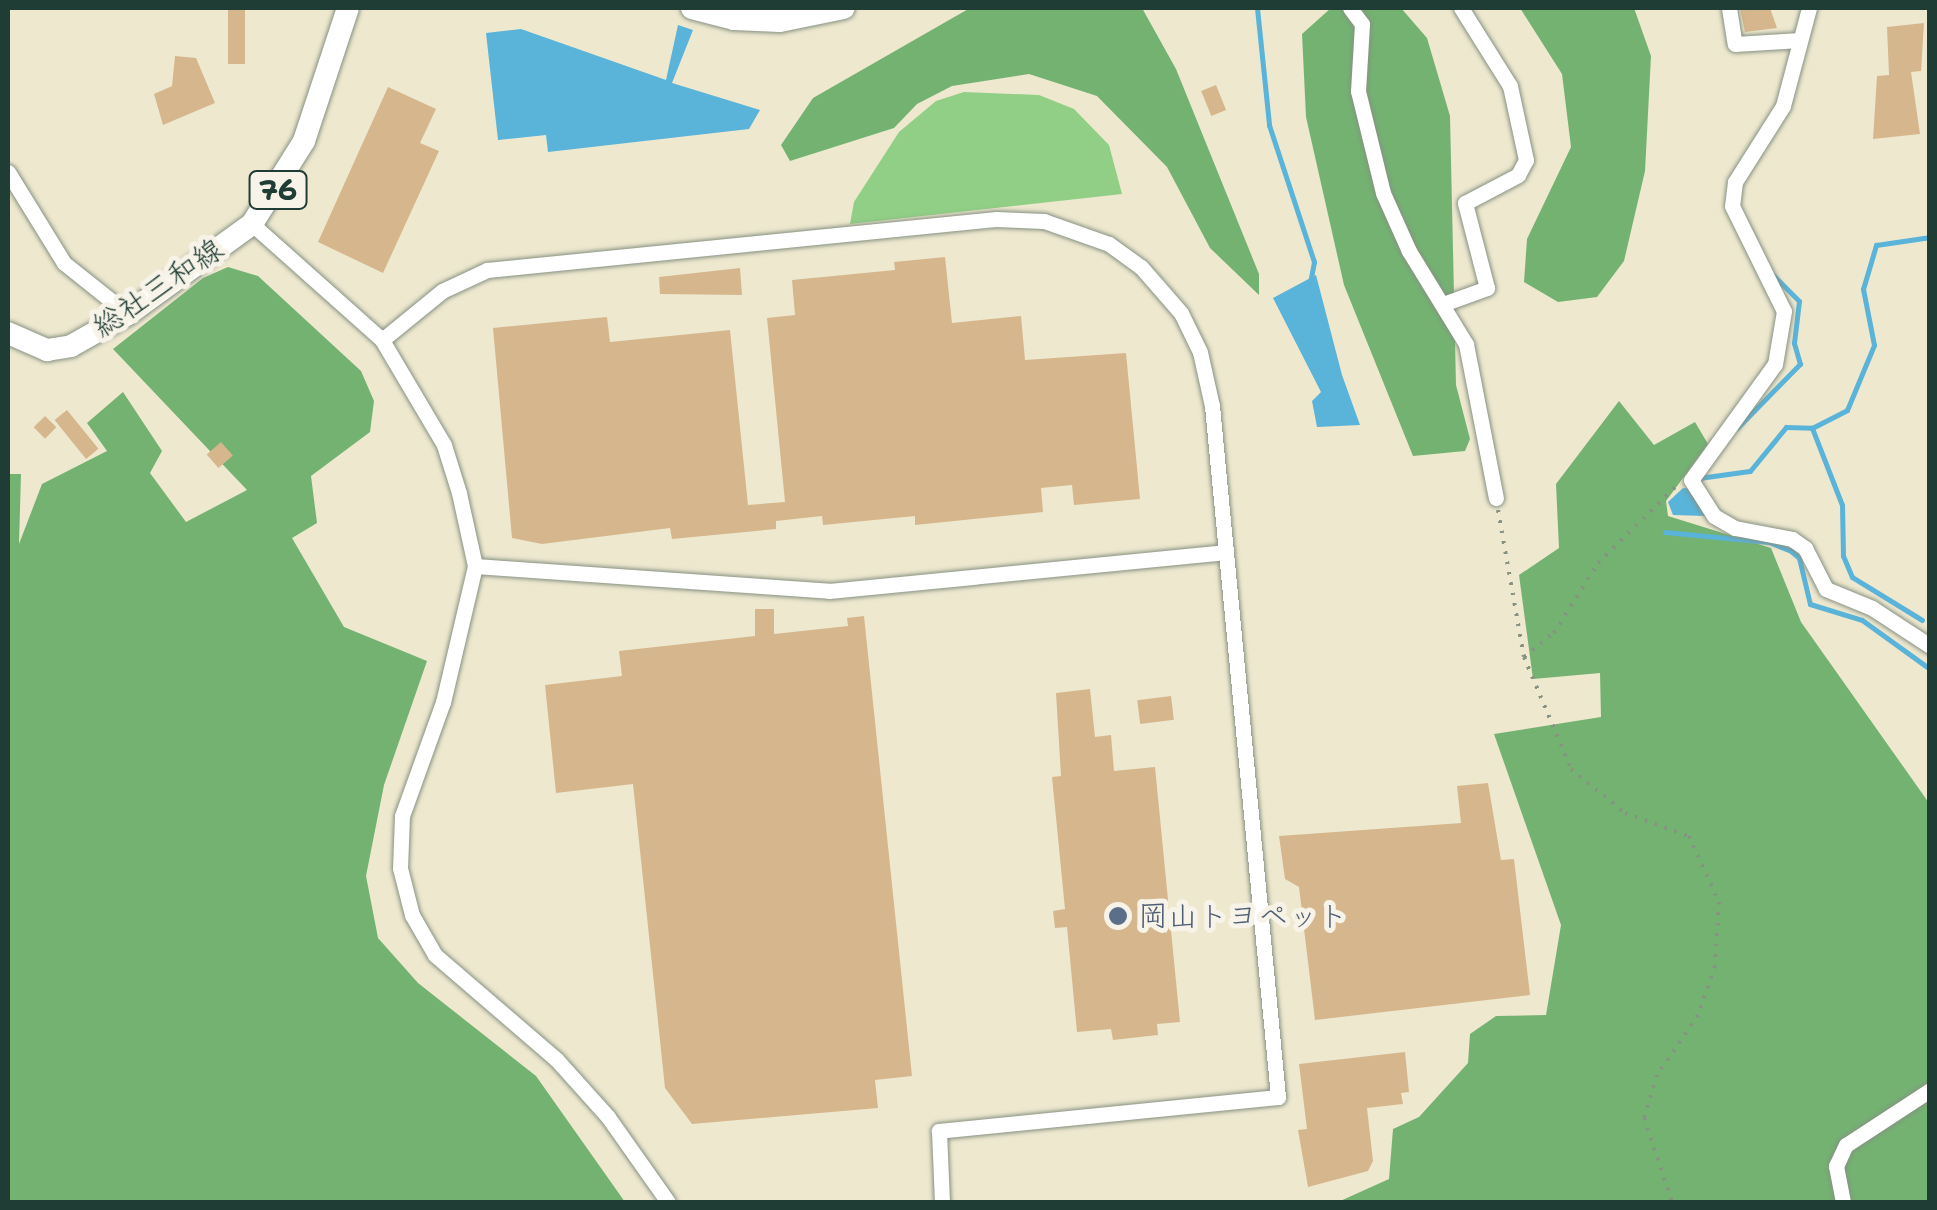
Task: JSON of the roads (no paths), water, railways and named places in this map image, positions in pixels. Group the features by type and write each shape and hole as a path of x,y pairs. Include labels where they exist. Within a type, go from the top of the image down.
{"main road":[{"name":"総社三和線","path":"8,333 47,350 71,346 128,314 252,224 304,141 348,8"},
{"path":"692,8 734,19 780,21 844,8"}],"street":[{"path":"1350,8 1362,24 1358,91 1383,193 1409,251 1444,304 1476,380 1496,498"},
{"path":"1444,304 1487,288 1465,202 1518,175 1526,160 1510,86 1461,8"},
{"path":"1729,8 1736,44 1800,40"},
{"path":"1810,8 1784,106 1735,182 1732,206 1754,262 1784,311 1775,364 1693,483 1714,516 1735,528 1792,538 1805,548 1826,589 1923,641 1930,623"},
{"path":"8,172 64,263 128,314"},
{"path":"382,340 442,291 488,270 996,219 1066,226 1142,267 1191,330 1212,406 1278,1097 938,1131 942,1202"},
{"path":"252,224 382,340 444,445 475,566 447,687 402,816 405,894 435,954 556,1060 608,1117 668,1202"},
{"path":"475,566 829,590 1224,552"},
{"path":"1843,1202 1836,1166 1846,1145 1930,1090"}],"water":[{"path":"678,25 693,30 672,83 760,110 749,129 548,152 546,135 498,140 486,33 521,29 666,80"},
{"path":"1316,275 1342,375 1360,425 1317,427 1312,401 1321,392 1273,298"},
{"path":"1683,488 1693,489 1705,516 1673,515 1668,502"}],"waterway":[{"path":"1257,8 1269,125 1314,262 1310,283"},
{"path":"1922,620 1852,577 1843,556 1842,505 1812,428 1847,410 1874,345 1863,289 1876,245 1930,237"},
{"path":"1737,428 1800,364 1794,343 1799,301 1772,274"},
{"path":"1699,478 1750,471 1786,427 1811,428"},
{"path":"1665,532 1769,542 1791,551 1799,558 1810,604 1862,620 1930,669"}],"place":[{"name":"岡山トヨペット","path":"1118,916"}]}
